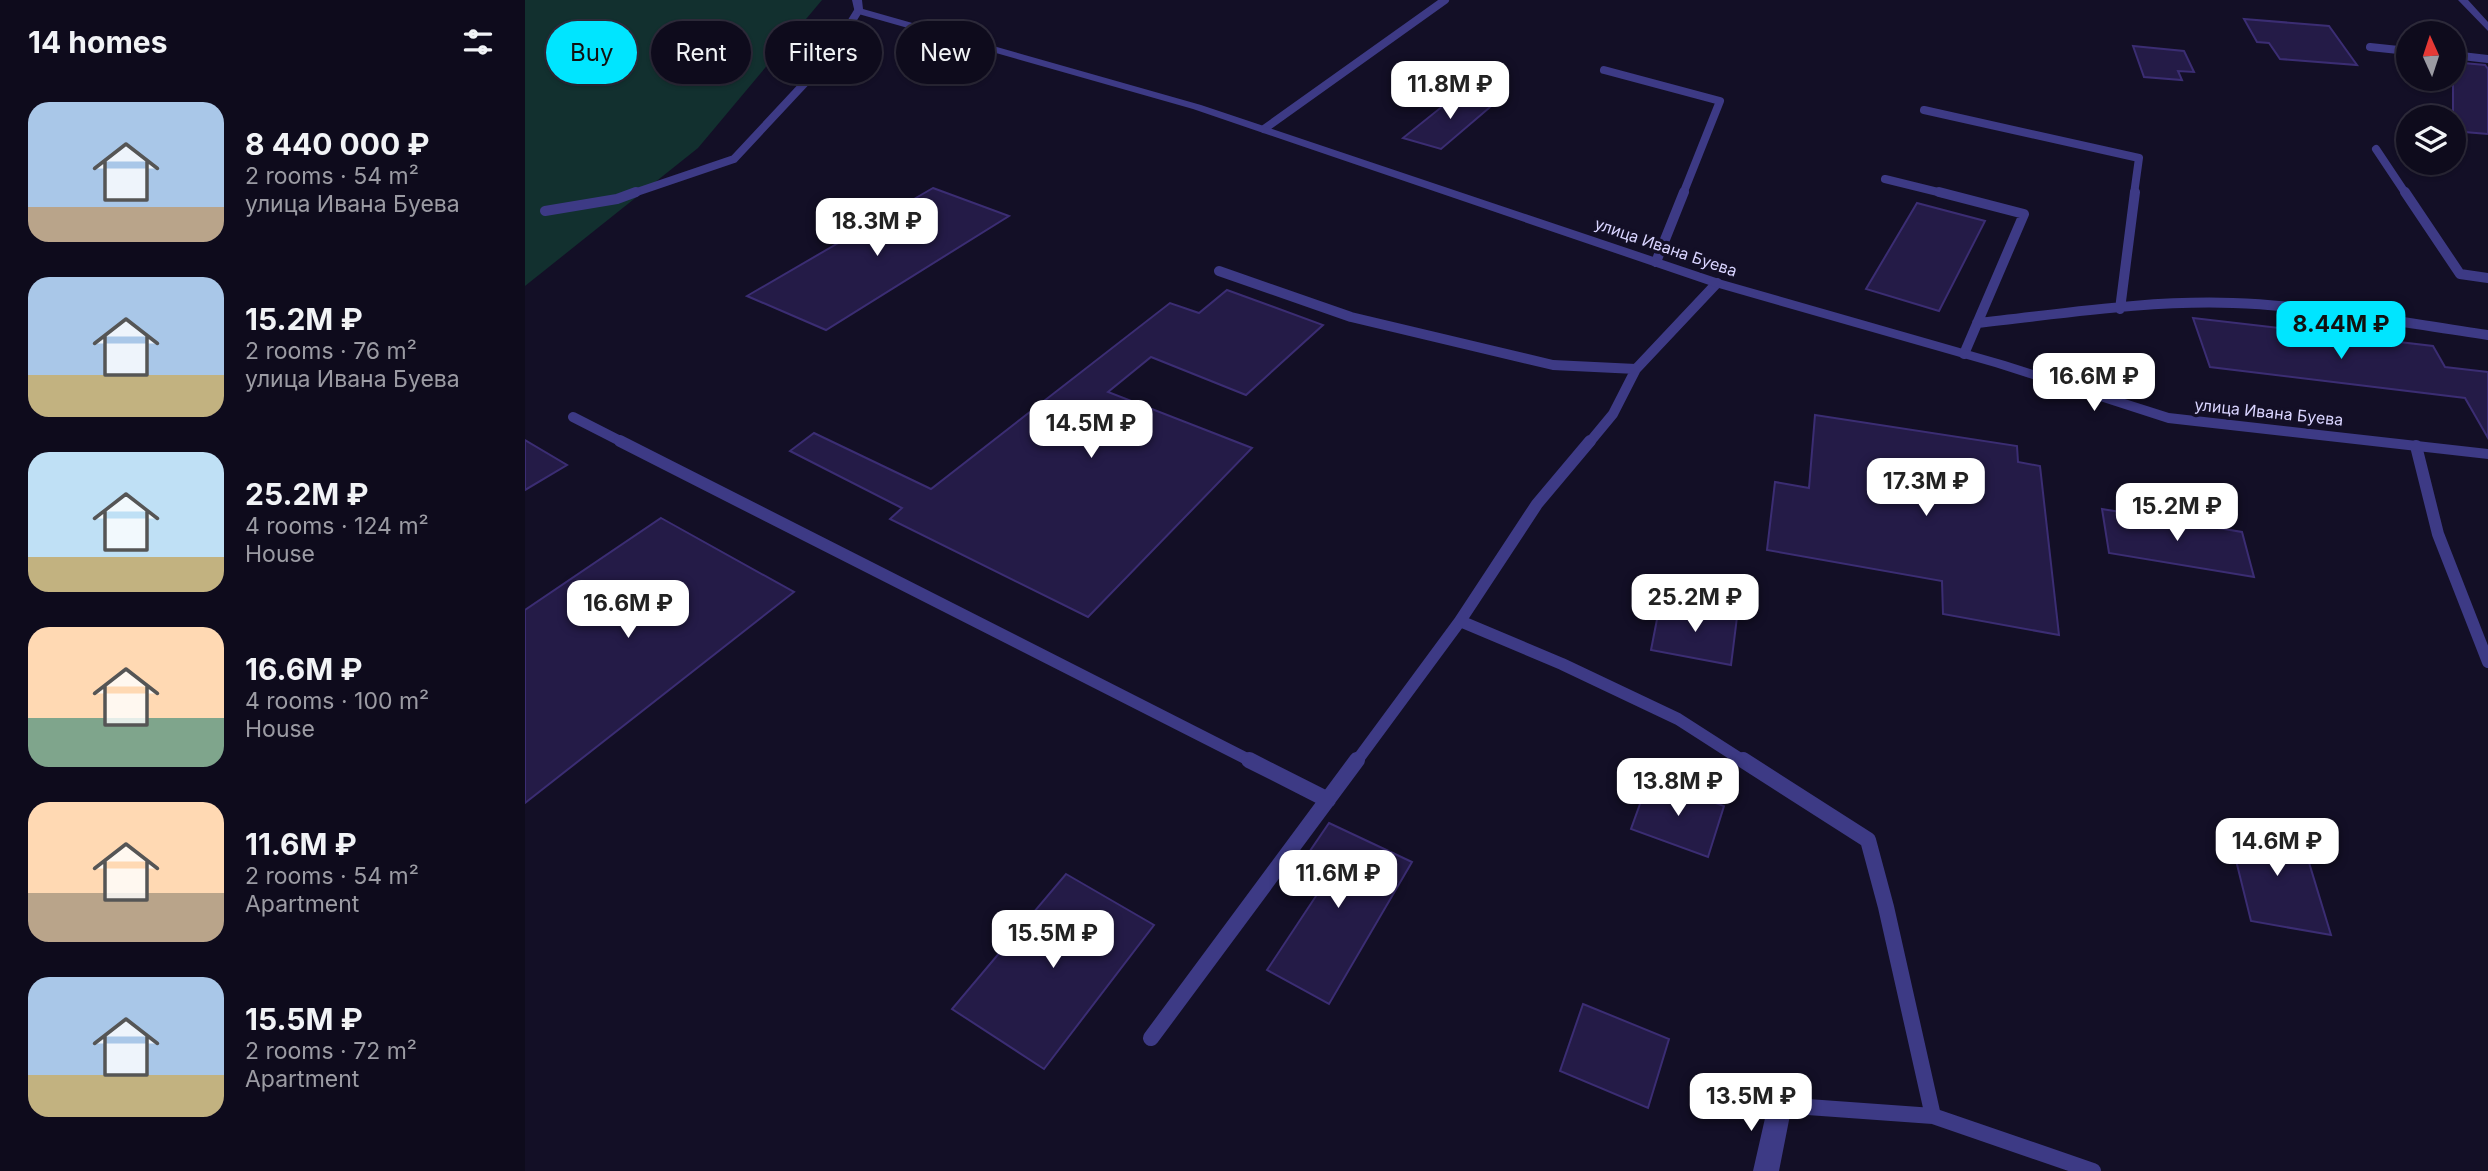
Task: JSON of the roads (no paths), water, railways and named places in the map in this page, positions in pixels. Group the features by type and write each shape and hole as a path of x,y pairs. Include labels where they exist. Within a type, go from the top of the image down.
{"street":[{"path":"2463,0 2488,28"},
{"name":"улица Ивана Буева","path":"858,5 1198,107 1717,283 1964,354 2168,418 2488,454"},
{"path":"1766,1171 1780,1105"}],"lane":[{"path":"1263,129 1445,0"},
{"path":"545,211 617,199 734,159 831,55 858,5"},
{"path":"2370,47 2396,50"},
{"path":"2466,56 2488,59"},
{"path":"1604,70 1720,101 1656,262"},
{"path":"1924,110 2139,158 2120,309"},
{"path":"2377,149 2460,274 2488,278"},
{"path":"1885,179 2024,214 1964,354"},
{"path":"1219,271 1351,317 1540,361 1636,369"},
{"path":"1151,1038 1460,621 1537,504 1613,414 1636,369 1717,283"},
{"path":"1977,323 2168,304 2234,303 2329,312 2488,335"},
{"path":"573,417 1328,800"},
{"path":"2416,446 2438,534 2488,662"},
{"path":"1460,621 1562,664 1678,719 1868,840 1886,907 1933,1116"},
{"path":"1780,1105 1933,1116 2093,1171"}]}
